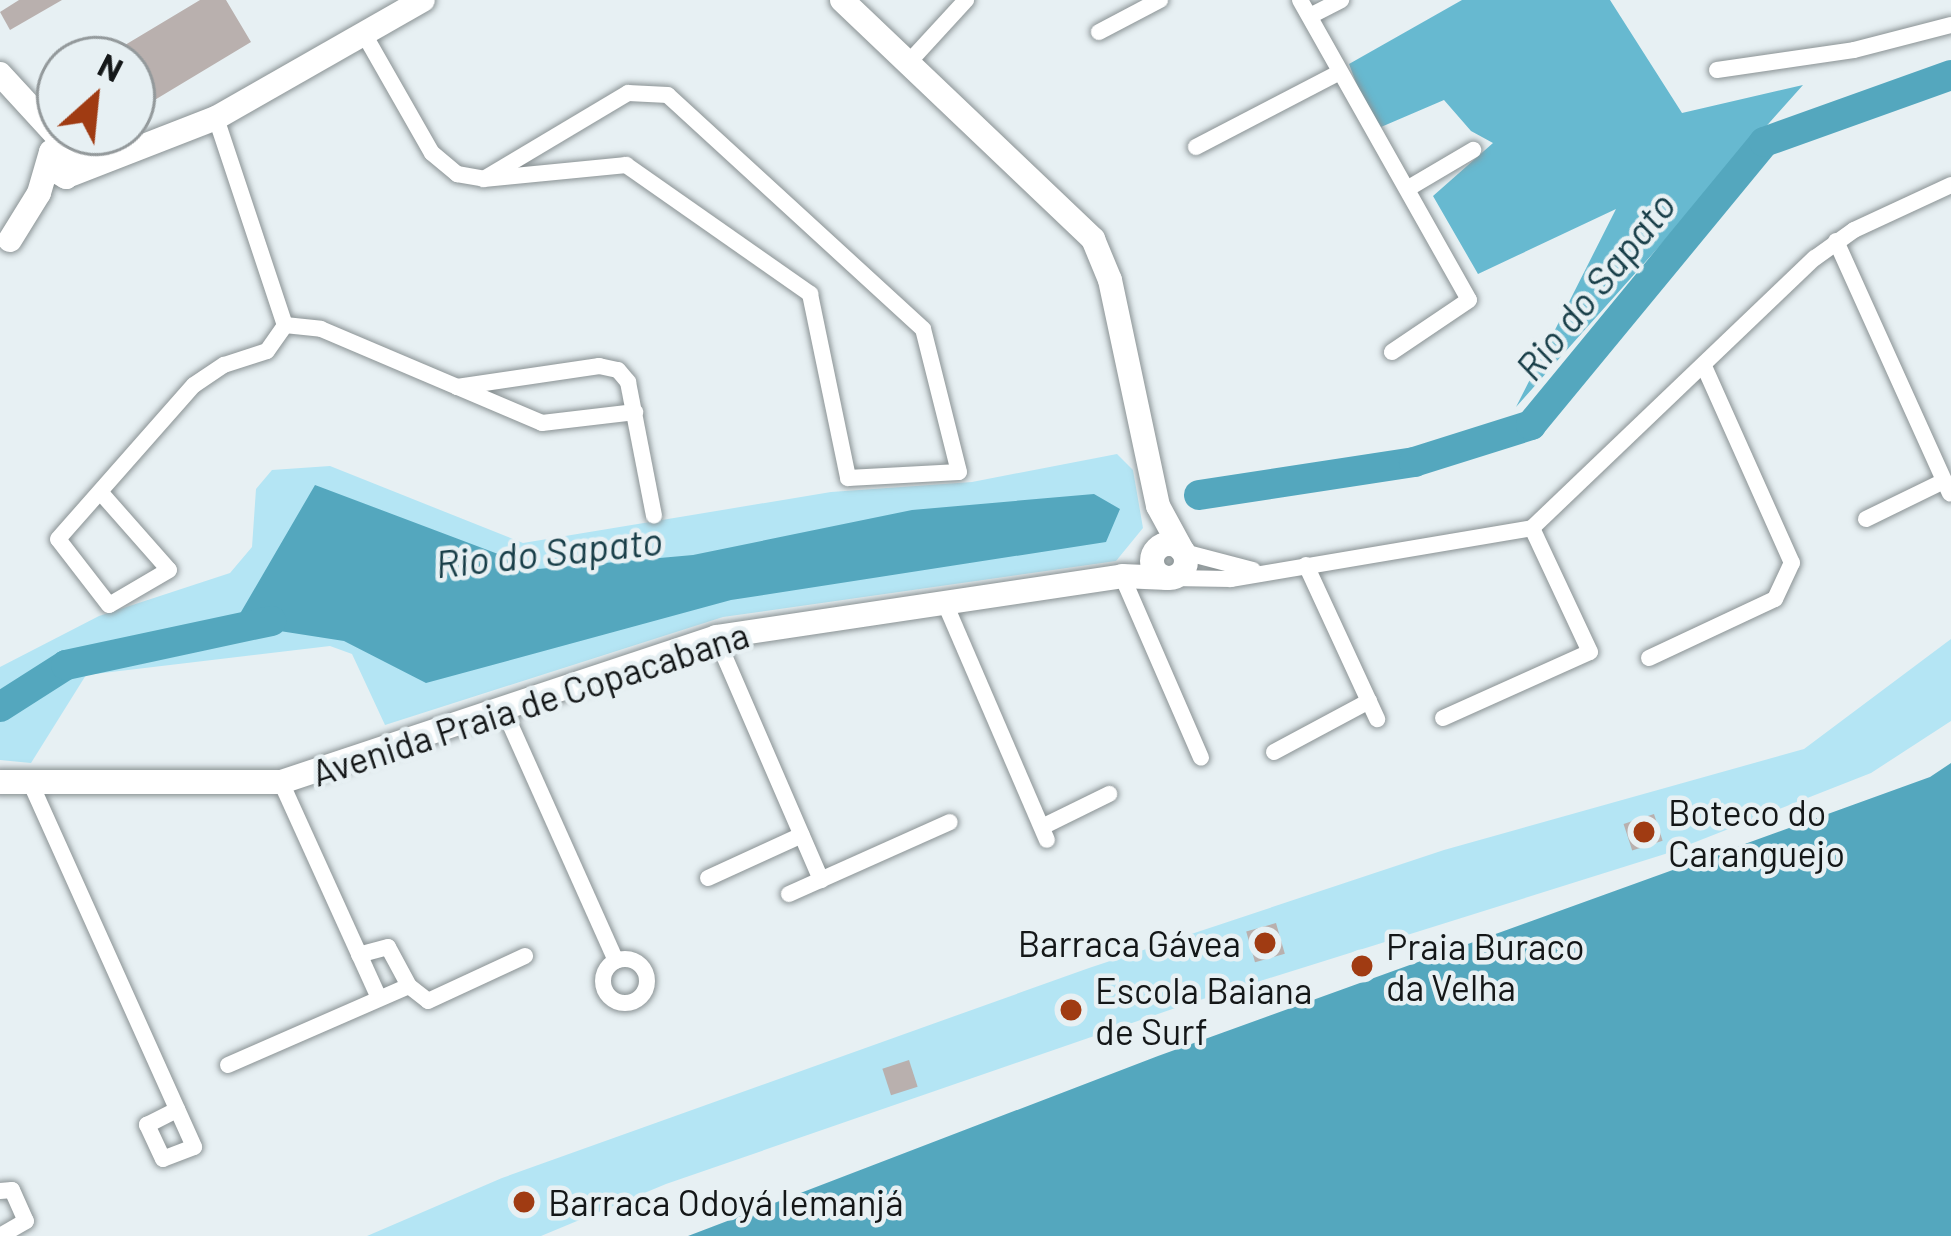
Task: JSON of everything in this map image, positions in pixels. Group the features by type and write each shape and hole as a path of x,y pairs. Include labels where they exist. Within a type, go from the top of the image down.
{"street":[{"path":"5,245 63,163 131,150 216,118 423,0"},
{"path":"842,0 1081,222 1104,259 1158,506 1183,551 1184,569 1169,578 1153,569 1158,506"},
{"path":"910,61 966,0"},
{"path":"1099,32 1160,0"},
{"path":"1341,0 1305,8 1469,300 1392,352"},
{"path":"1717,70 1854,50 1951,25"},
{"path":"364,34 432,153 457,174 484,179 614,165 638,170 810,294 848,478 958,472 923,329 668,95 628,93 484,179"},
{"path":"1196,147 1340,72"},
{"path":"0,74 63,163"},
{"path":"216,118 285,325"},
{"path":"1407,189 1473,150"},
{"path":"1443,718 1590,652 1532,528 1836,242 1951,185"},
{"path":"1836,242 1947,487 1866,519"},
{"path":"285,325 321,329 542,423 635,412"},
{"path":"102,494 170,570 109,605 58,543 194,385 224,364 267,351 285,325"},
{"path":"457,387 609,366 628,382 654,516"},
{"path":"1649,658 1775,599 1792,563 1704,366"},
{"name":"Avenida Praia de Copacabana","path":"9,783 281,782 716,638 1122,576 1169,578 1266,571 1532,528"},
{"path":"1154,551 1166,544 1183,551"},
{"name":"Avenida Praia de Copacabana","path":"1122,576 1154,551"},
{"name":"Avenida Praia de Copacabana","path":"1183,551 1266,571"},
{"path":"1306,565 1377,719"},
{"path":"1122,576 1201,758"},
{"path":"944,601 1045,833 1109,794"},
{"path":"716,638 821,880"},
{"path":"1274,752 1369,701"},
{"path":"502,706 616,961"},
{"path":"281,782 379,998"},
{"path":"9,783 177,1110"},
{"path":"789,895 950,822"},
{"path":"708,878 802,835"},
{"path":"359,955 388,947 409,986 428,1001 525,956"},
{"path":"228,1065 409,986"},
{"path":"0,1191 12,1190 26,1221 0,1235"}],"shaded area":[{"path":"1462,0 1610,0 1682,113 1803,85 1516,407 1616,209 1478,274 1433,196 1493,143 1471,131 1444,100 1374,130 1349,64"},
{"path":"1117,454 1133,470 1143,528 1116,561 723,617 385,725 352,654 330,646 86,675 31,763 0,760 0,667 99,616 230,573 252,547 256,489 272,470 330,466 523,543 831,492 972,482"},
{"path":"315,485 538,569 693,555 912,510 1094,494 1120,509 1106,542 731,600 426,683 344,641 234,624"},
{"path":"1951,639 1951,721 1871,773 1665,854 1184,1005 666,1184 541,1236 367,1236 502,1178 1089,968 1444,850 1804,749"},
{"path":"1951,763 1951,1236 688,1236 1158,1056 1930,777"}],"building":[{"path":"19,0 62,0 10,30 0,12"},
{"path":"200,0 226,0 251,42 156,99 156,36 140,36"},
{"name":"Boteco do Caranguejo","path":"1654,814 1663,841 1632,851 1624,824"},
{"name":"Barraca Gávea","path":"1276,923 1285,954 1255,962 1246,932"},
{"path":"909,1060 918,1087 891,1095 882,1069"}],"waterway":[{"name":"Rio do Sapato","path":"1199,495 1414,462 1531,425 1764,142 1951,75"},
{"name":"Rio do Sapato","path":"0,707 66,665 271,621"}],"place":[{"name":"Boteco do Caranguejo","path":"1644,832"},
{"name":"Barraca Gávea","path":"1265,943"},
{"name":"Praia Buraco da Velha","path":"1362,966"},
{"name":"Escola Baiana de Surf","path":"1071,1010"},
{"name":"Barraca Odoyá Iemanjá","path":"524,1202"}]}
